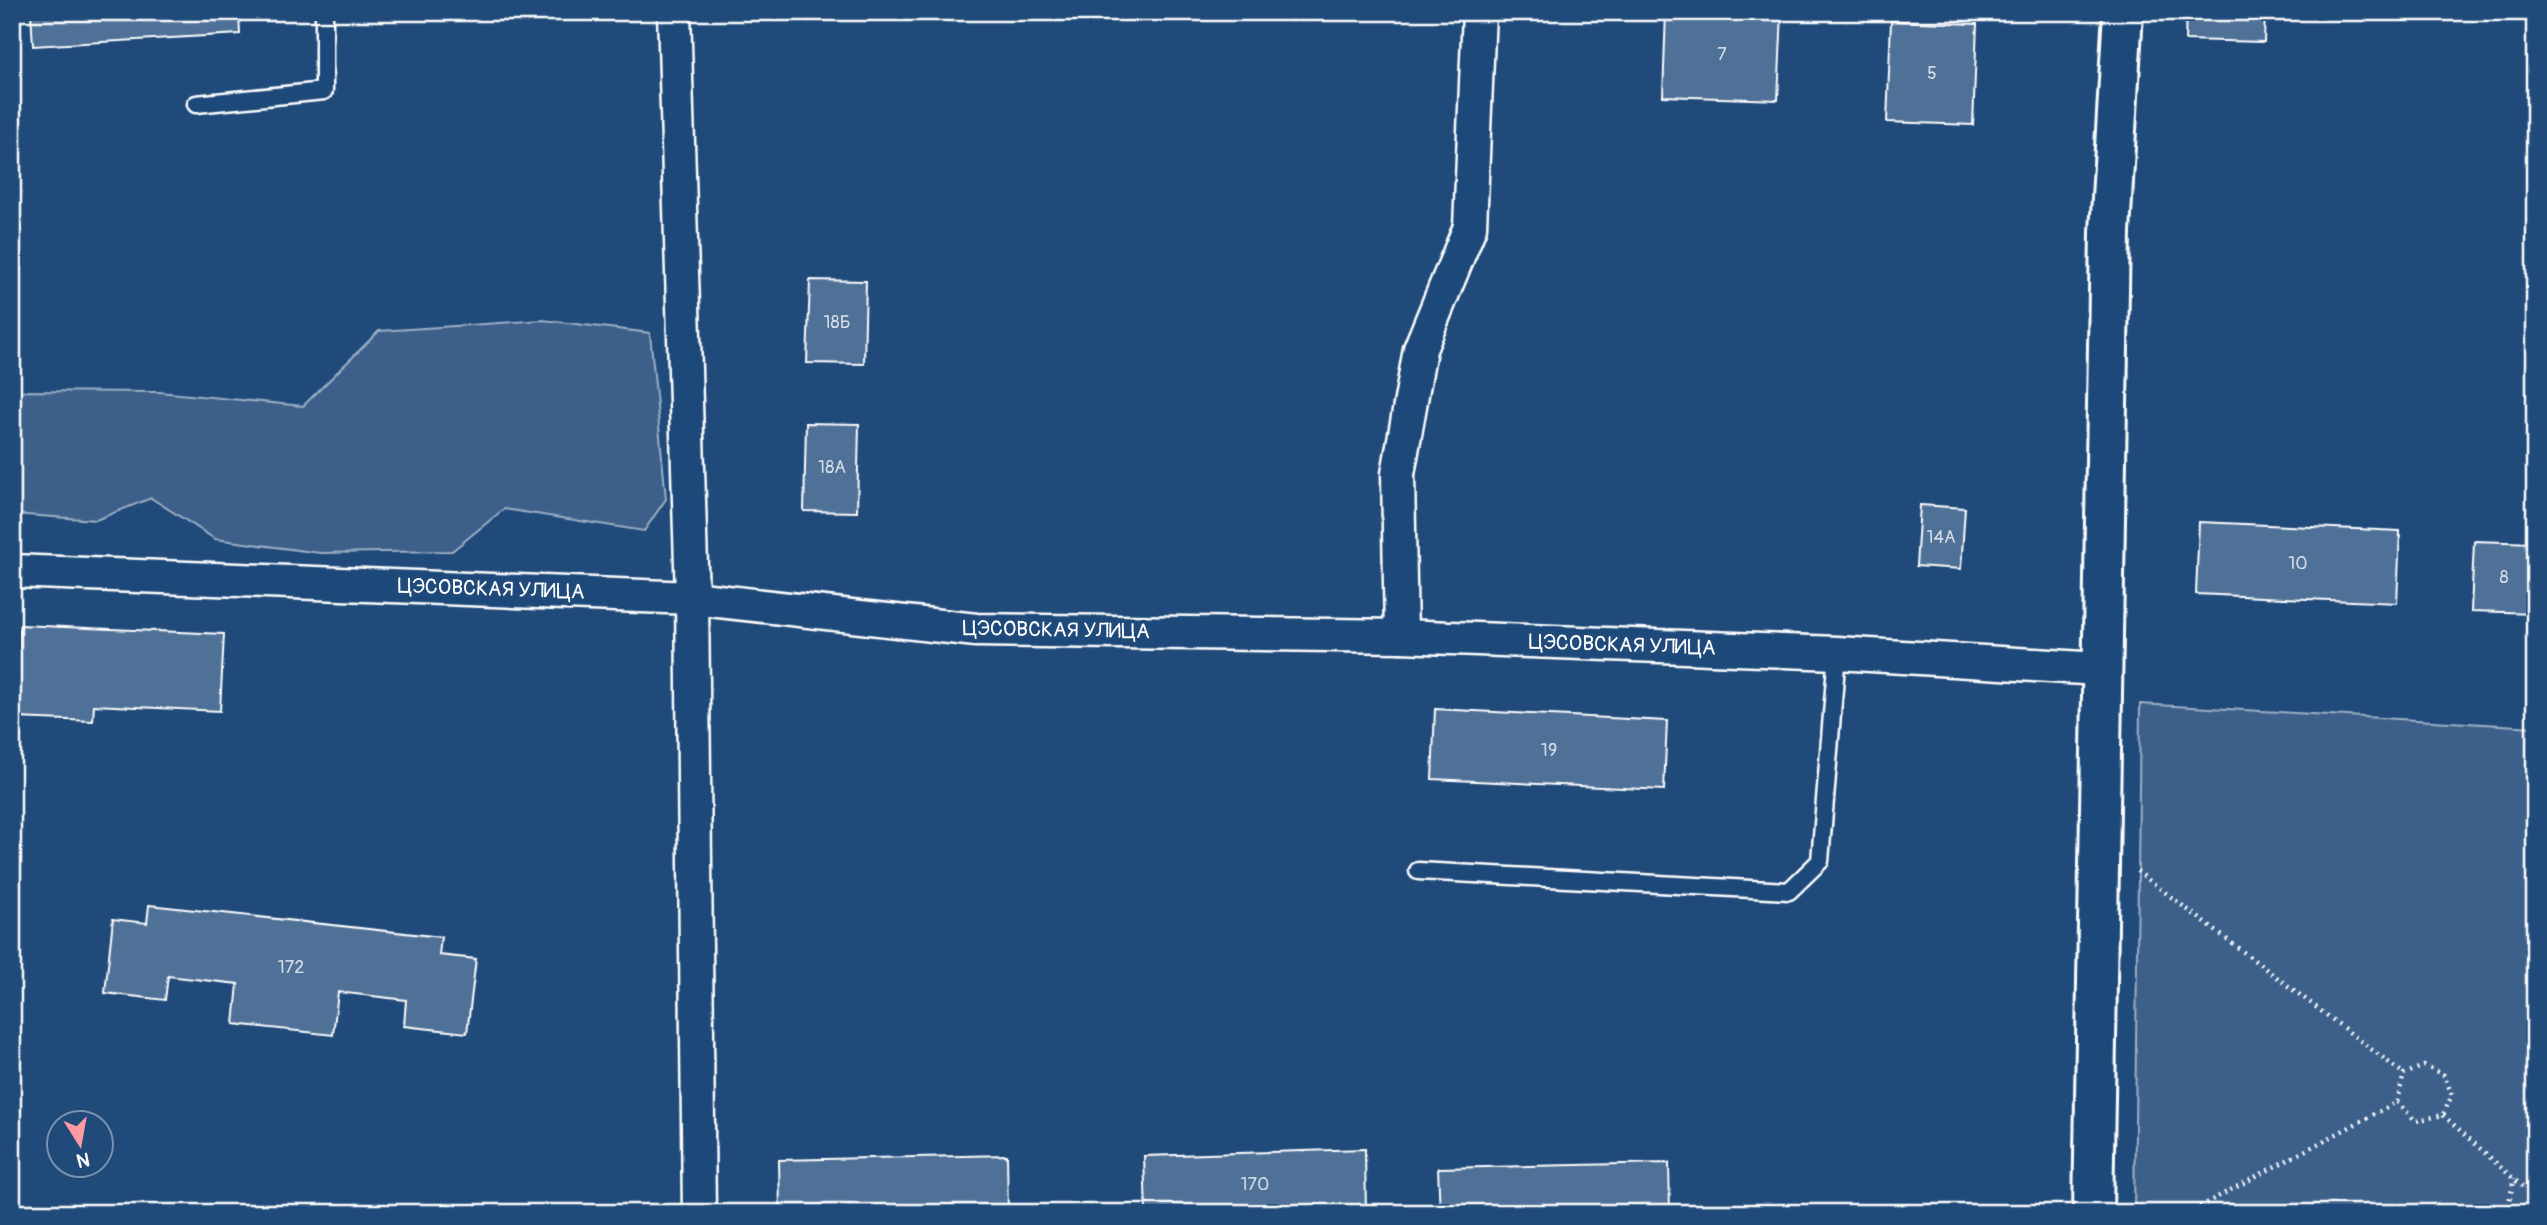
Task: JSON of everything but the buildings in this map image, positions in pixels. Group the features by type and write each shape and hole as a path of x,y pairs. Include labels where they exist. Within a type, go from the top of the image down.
{"main road":[{"path":"2093,1213 2110,232 2123,12"}],"street":[{"path":"674,12 692,598 699,1213"},
{"path":"1401,636 1398,474 1420,349 1470,227 1479,12"},
{"name":"ЦЭСОВСКАЯ УЛИЦА","path":"12,570 692,598 976,630 1401,636 1837,653 2101,669"}],"lane":[{"path":"196,104 324,91 324,12"},
{"path":"1418,871 1789,891 1820,861 1837,653"}],"path":[{"path":"2131,867 2404,1074"},
{"path":"2404,1074 2424,1066 2444,1075 2452,1095 2443,1115"},
{"path":"2187,1213 2397,1102 2404,1074"},
{"path":"2397,1102 2416,1121 2443,1115"},
{"path":"2443,1115 2535,1198"},
{"path":"2507,1213 2514,1177"}],"shaded area":[{"path":"543,320 650,333 666,499 644,531 504,509 452,551 320,553 215,539 151,498 96,520 12,514 12,391 159,392 303,406 379,331"},
{"path":"2140,704 2535,727 2535,1213 2134,1213"}]}
